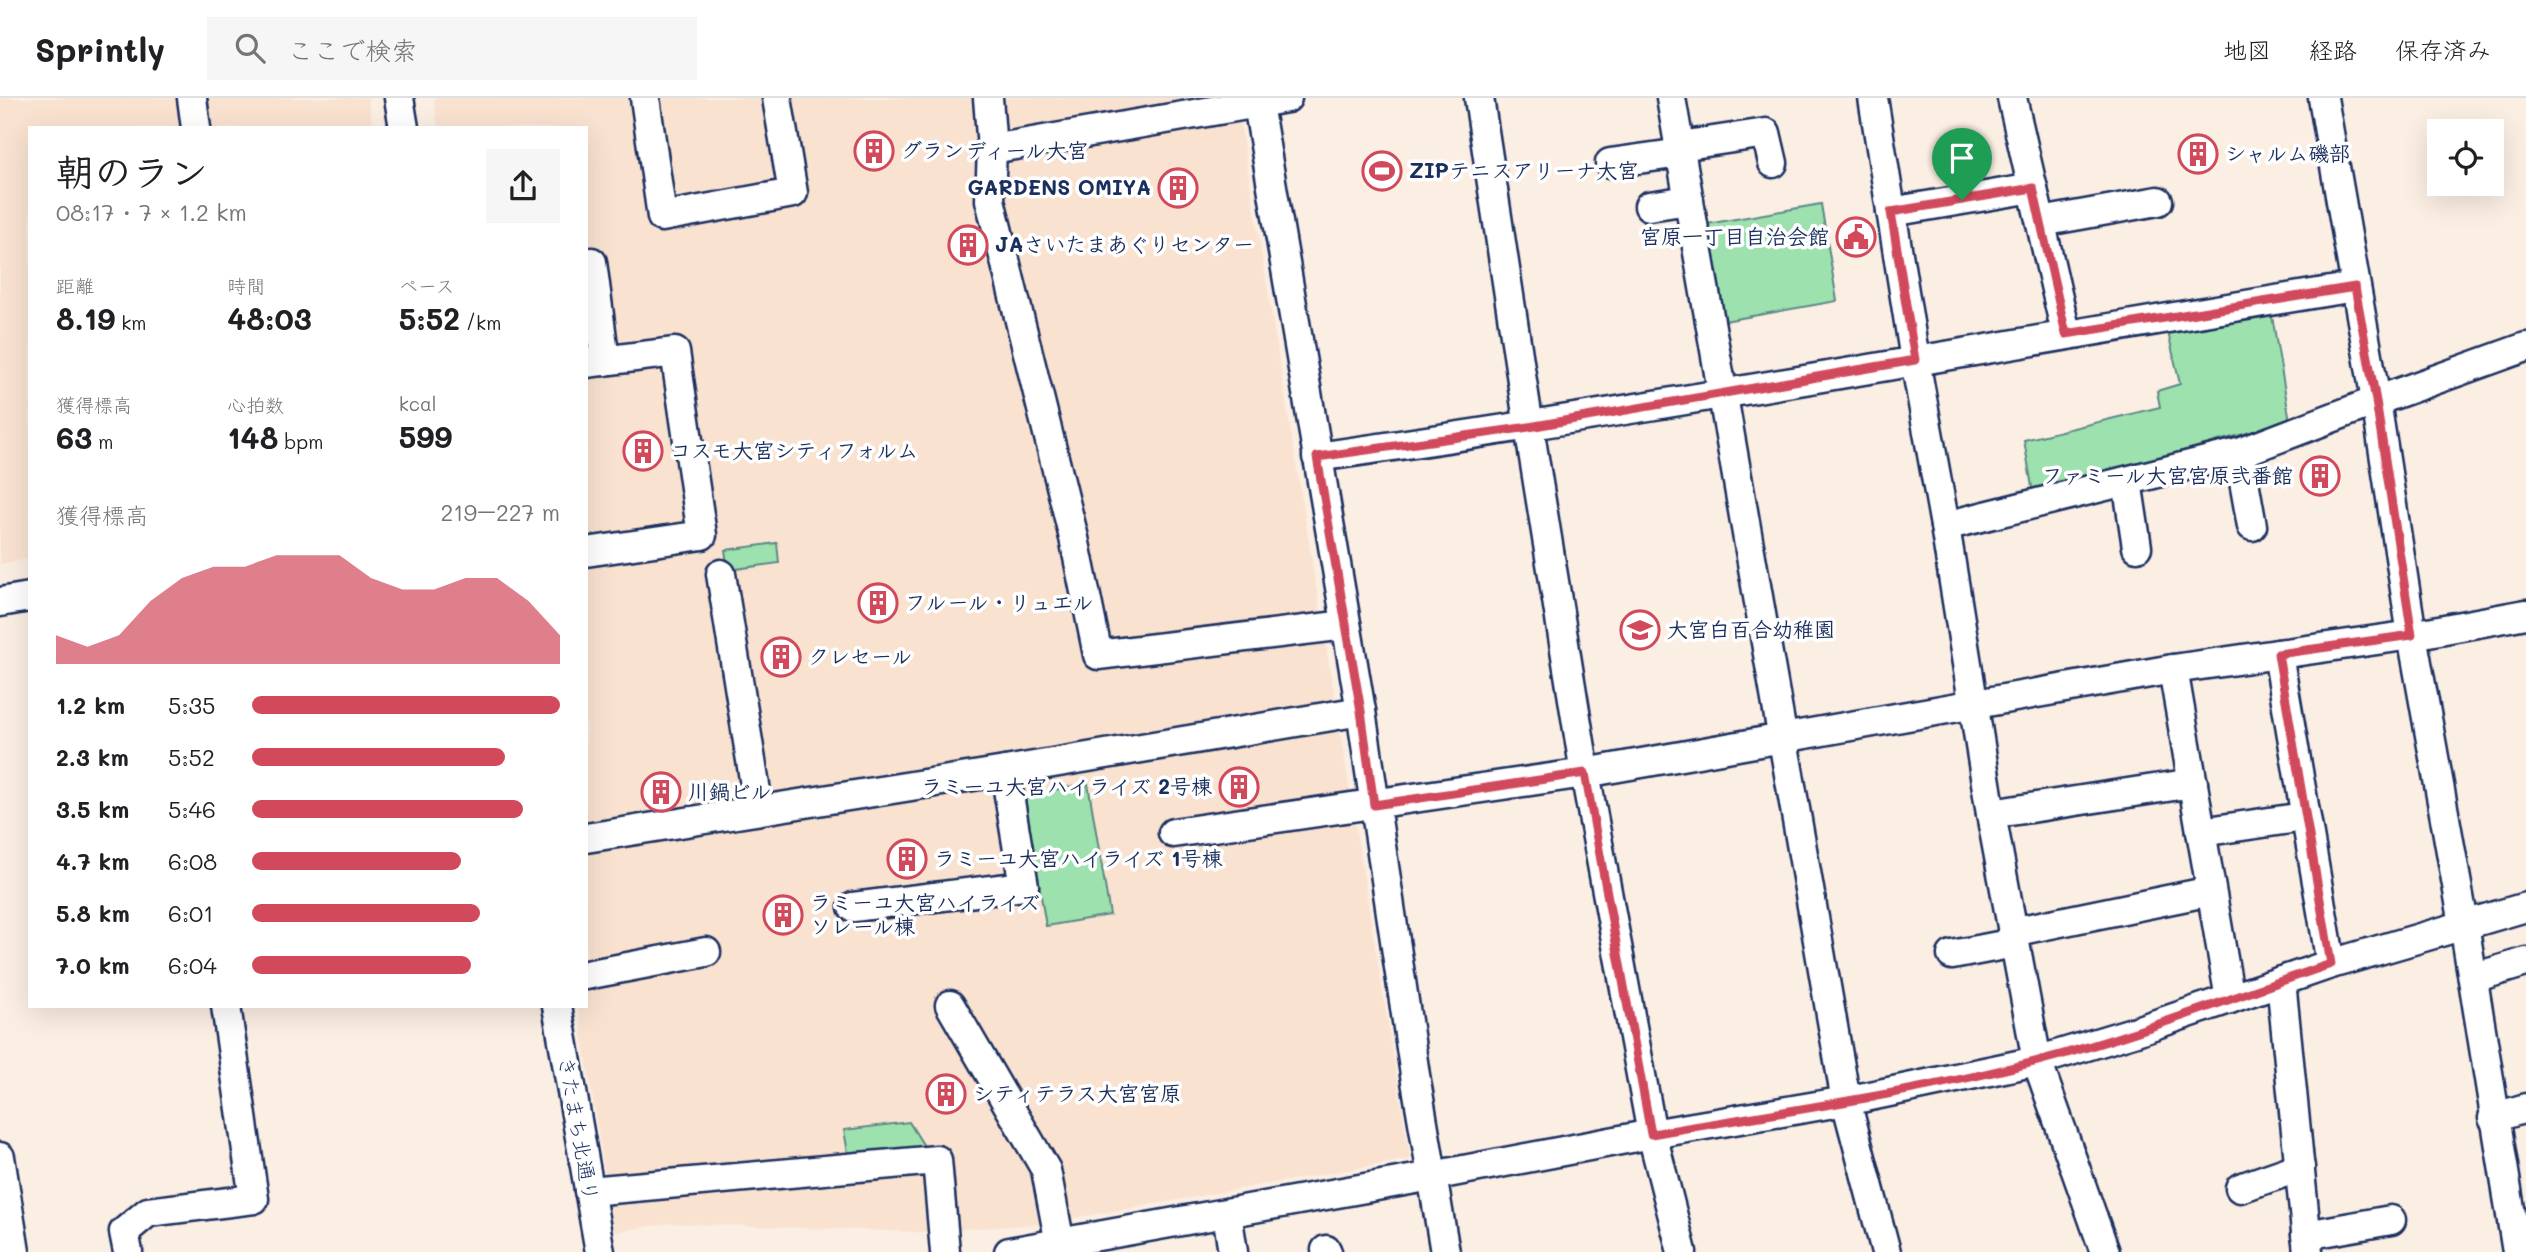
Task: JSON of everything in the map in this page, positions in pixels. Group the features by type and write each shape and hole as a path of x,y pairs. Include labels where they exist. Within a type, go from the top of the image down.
{"street":[{"path":"192,98 196,126"},
{"path":"399,98 404,126"},
{"path":"645,98 662,217 793,193 777,98"},
{"path":"988,98 992,149 990,200 1074,538 1098,655 1346,625"},
{"path":"992,149 1257,101 1287,98"},
{"path":"1479,98 1585,773 1651,1134 1682,1252"},
{"path":"1671,98 1846,1101 1886,1252"},
{"path":"1872,98 1991,814 2037,1061 2105,1252"},
{"path":"2012,98 2066,334"},
{"path":"2322,98 2376,401 2412,635 2464,924 2516,1252"},
{"path":"1257,101 1361,711 1445,1252"},
{"path":"1610,163 1766,133 1773,163"},
{"path":"1891,212 2033,188"},
{"path":"1649,206 1689,200"},
{"path":"2041,222 2158,201"},
{"path":"588,552 702,535 675,352 596,362 592,262"},
{"path":"1317,457 1529,427 2355,287"},
{"path":"1945,526 2239,453 2526,347"},
{"path":"2239,453 2252,526"},
{"path":"2127,481 2137,547"},
{"path":"721,574 759,810"},
{"path":"0,602 28,597"},
{"path":"1173,833 1585,773 1972,703 2174,669 2412,635 2526,614"},
{"path":"2278,654 2331,964"},
{"path":"2174,669 2230,999"},
{"path":"588,838 1361,711"},
{"path":"853,907 1024,886 1005,771"},
{"path":"1991,814 2193,783"},
{"path":"2201,832 2304,817"},
{"path":"1952,955 2013,937 2211,891"},
{"path":"1009,1252 1651,1134 1846,1101 2037,1061 2136,1031 2331,964 2526,907"},
{"path":"588,975 706,952"},
{"path":"2473,978 2526,962"},
{"path":"2281,981 2307,1243 2391,1220"},
{"path":"950,1005 1046,1170 1060,1244"},
{"path":"128,1252 124,1232 148,1212 254,1199 226,1008"},
{"name":"きたまち北通り","path":"556,1008 600,1252"},
{"path":"2493,1118 2526,1108"},
{"path":"0,1157 15,1252"},
{"path":"589,1191 937,1160 945,1252"},
{"path":"2240,1188 2300,1167"},
{"path":"1227,1213 1233,1252"}],"shaded area":[{"path":"0,98 368,98 373,126 28,126 28,559 0,564"},
{"path":"434,98 1236,98 1410,1159 1040,1224 918,1232 671,1223 614,1232 578,1008 588,1008 588,126 438,126"}],"green space":[{"path":"1821,204 1837,301 1724,321 1707,224"},
{"path":"2271,310 2290,421 2033,493 2024,440 2160,407 2157,391 2180,384 2167,328"},
{"path":"777,543 779,563 728,570 725,550"},
{"path":"1088,784 1110,915 1046,926 1024,795"},
{"path":"909,1122 927,1151 849,1159 844,1130"}],"place":[{"name":"グランディール大宮","path":"874,151"},
{"name":"シャルム磯部","path":"2198,154"},
{"name":"ZIPテニスアリーナ大宮","path":"1382,171"},
{"name":"GARDENS OMIYA","path":"1178,188"},
{"name":"宮原一丁目自治会館","path":"1856,237"},
{"name":"JAさいたまあぐりセンター","path":"968,245"},
{"name":"コスモ大宮シティフォルム","path":"643,451"},
{"name":"ファミール大宮宮原弐番館","path":"2320,476"},
{"name":"フルール・リュエル","path":"878,603"},
{"name":"大宮白百合幼稚園","path":"1640,630"},
{"name":"クレセール","path":"781,657"},
{"name":"ラミーユ大宮ハイライズ 2号棟","path":"1239,787"},
{"name":"川鍋ビル","path":"661,792"},
{"name":"ラミーユ大宮ハイライズ 1号棟","path":"907,859"},
{"name":"ラミーユ大宮ハイライズ ソレール棟","path":"783,915"},
{"name":"シティテラス大宮宮原","path":"946,1094"}],"route":[{"path":"2033,188 2066,334 2355,287 2376,401 2412,635 2278,654 2331,964 2136,1031 2037,1061 1846,1101 1651,1134 1585,773 1374,805 1361,711 1317,457 1529,427 1915,360 1891,212 1962,200 2033,188"}]}
